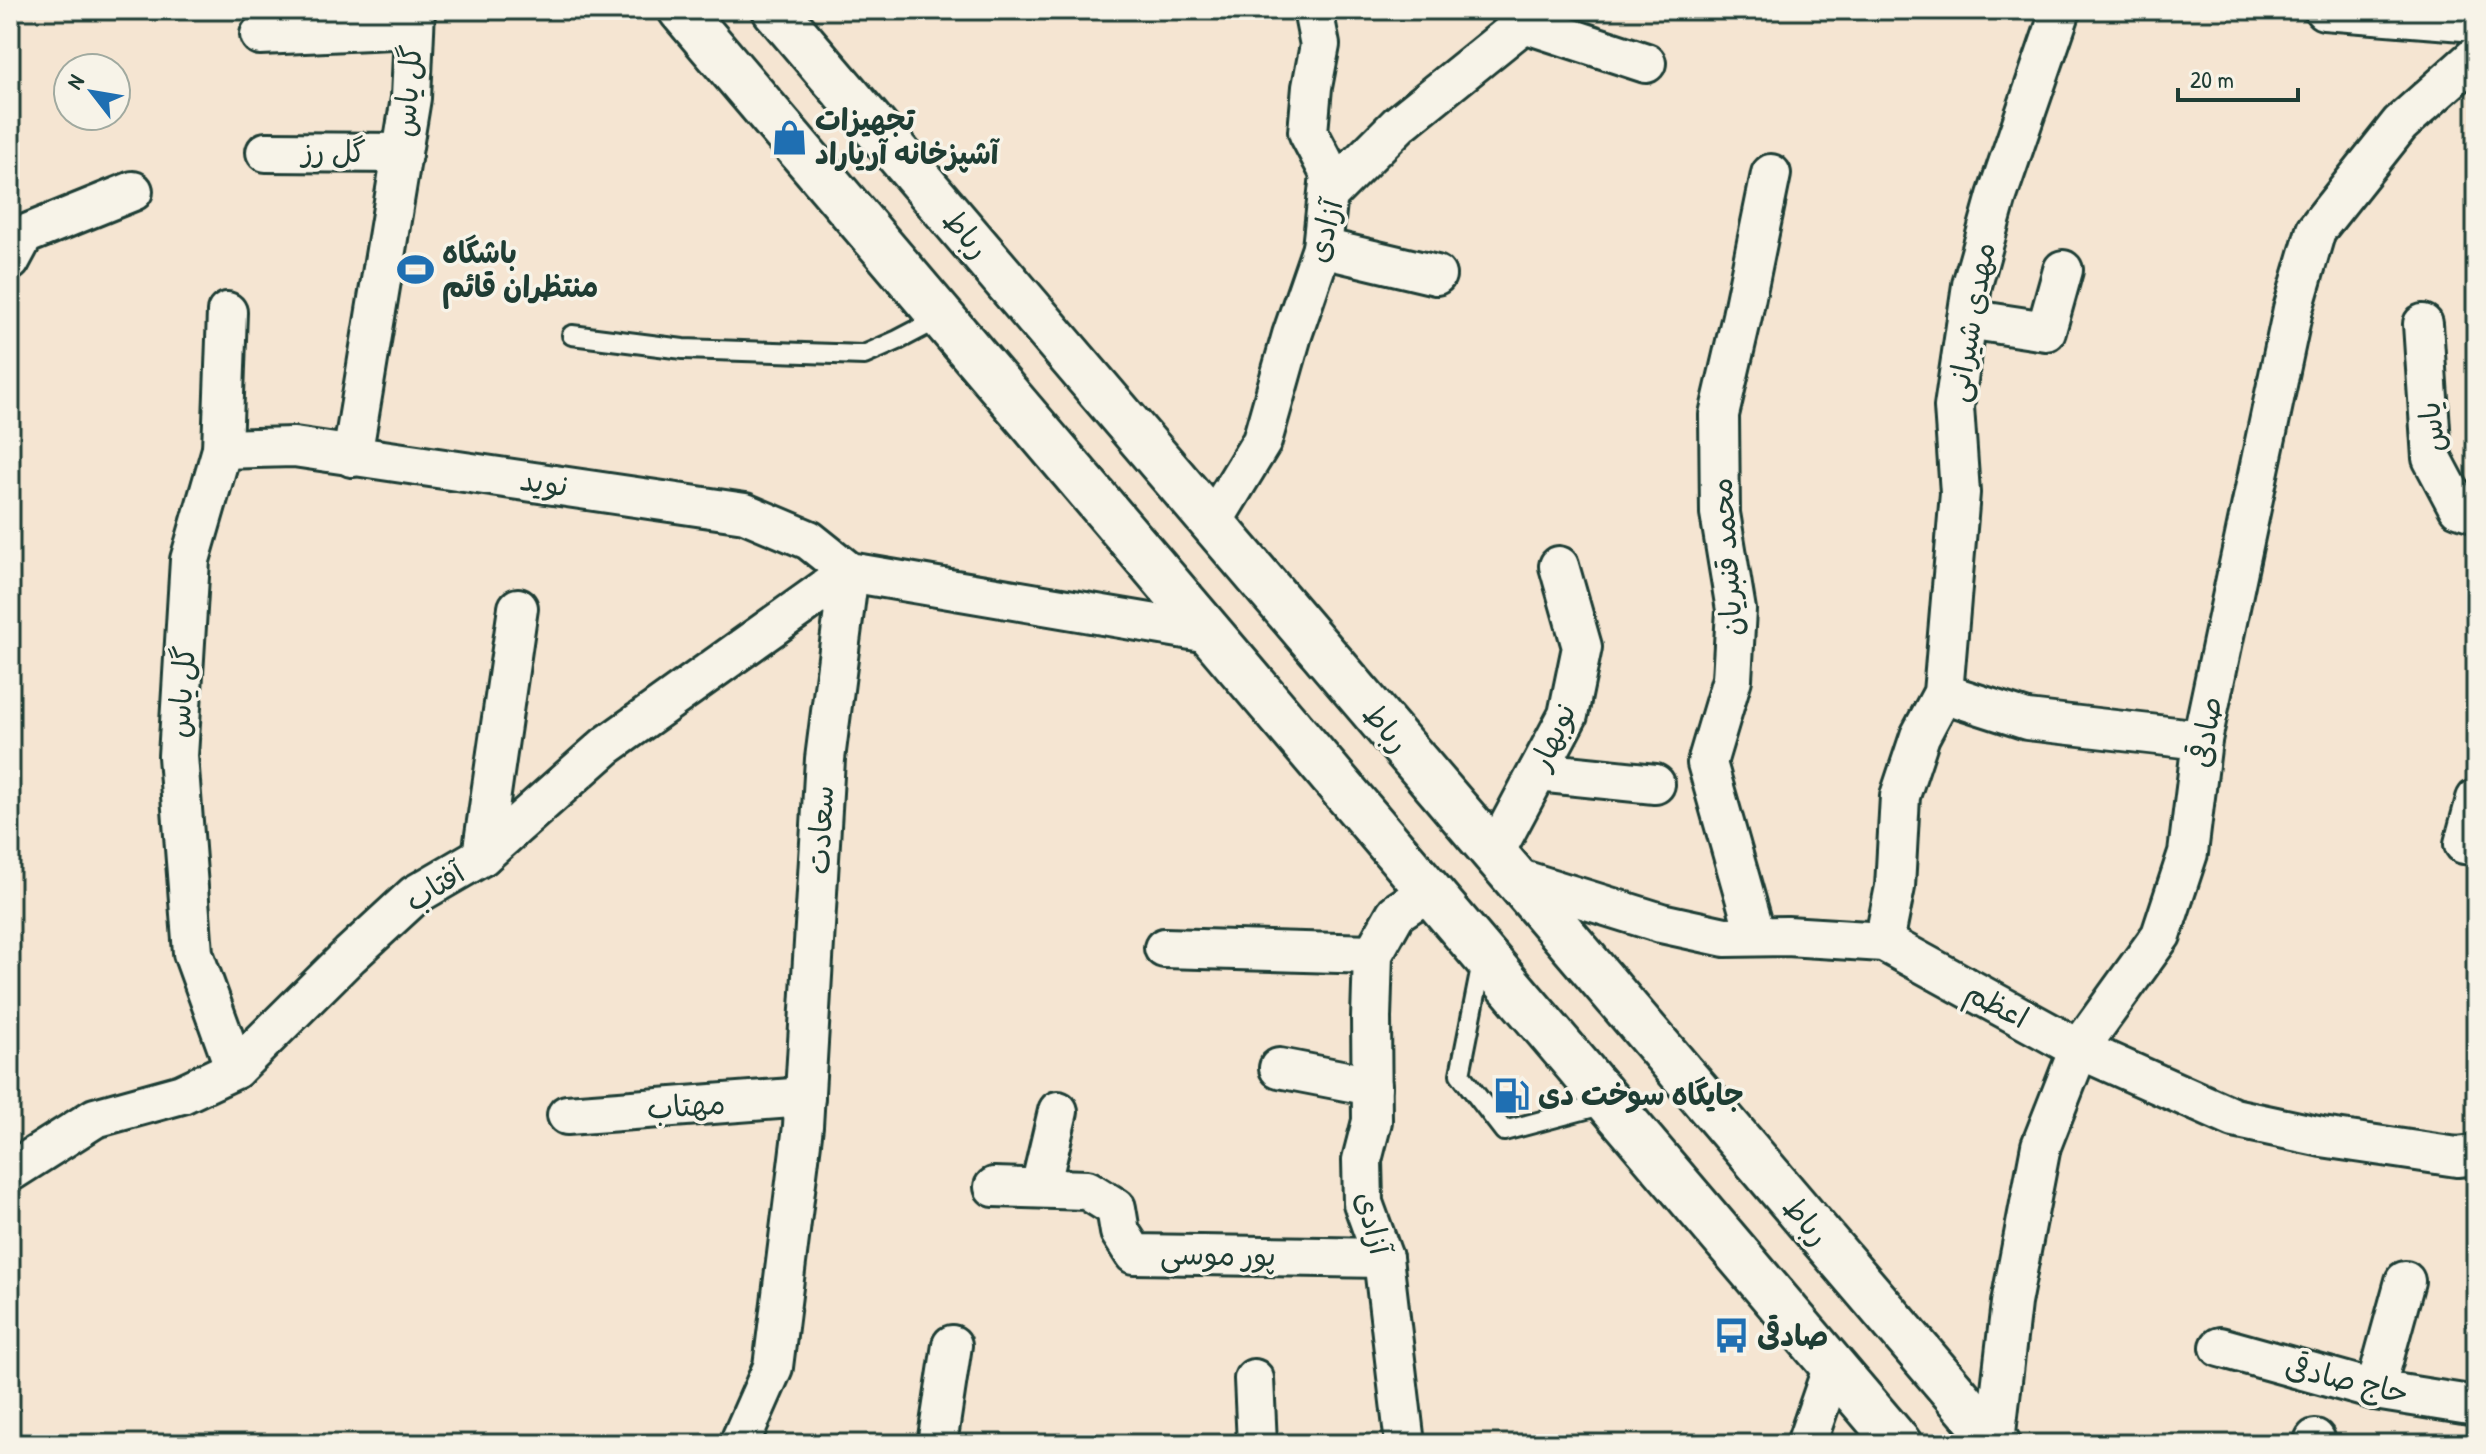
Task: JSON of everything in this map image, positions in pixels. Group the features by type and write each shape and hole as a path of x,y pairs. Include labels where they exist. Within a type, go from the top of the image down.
{"main road":[{"path":"681,10 1899,1444"},
{"name":"رباط","path":"775,10 1997,1442"}],"street":[{"path":"1313,10 1320,45 1308,132 1330,174 1329,194"},
{"name":"مهدی شیرانی","path":"1884,942 1895,887 1900,796 1920,736 1943,693 1960,493 1954,407 1972,285 1997,196 2061,10"},
{"path":"2324,10 2419,14 2476,22"},
{"name":"آزادی","path":"1212,523 1262,441 1292,335 1322,248 1329,194 1399,124 1525,14"},
{"path":"1525,14 1646,63"},
{"path":"260,35 415,19"},
{"name":"گل یاس","path":"352,457 411,98 415,19"},
{"name":"صادقی","path":"1997,1442 2011,1303 2041,1146 2079,1049 2161,935 2188,853 2202,740 2293,309 2316,230 2400,124 2476,56"},
{"name":"گل رز","path":"266,152 402,153"},
{"name":"محمد قنبریان","path":"1756,936 1707,763 1732,679 1736,610 1720,513 1719,415 1771,174"},
{"path":"15,242 133,191"},
{"path":"1322,248 1436,275"},
{"path":"1967,319 2046,331 2063,270"},
{"name":"گل یاس","path":"227,312 222,449 190,560 178,756 193,953 235,1069"},
{"name":"یاس","path":"2423,324 2432,458 2458,507 2476,513"},
{"name":"نوید","path":"222,449 294,447 745,513 809,540 849,572"},
{"name":"نوبهار","path":"1504,866 1538,772 1568,715 1582,647 1559,566"},
{"path":"849,572 1209,633"},
{"name":"آفتاب","path":"10,1172 95,1118 182,1094 235,1069 415,895 482,856 606,746 849,572"},
{"name":"سعادت","path":"739,1444 773,1367 805,1097 825,759 849,572"},
{"path":"482,856 518,608"},
{"path":"1943,693 2027,720 2202,740"},
{"path":"1538,772 1655,784"},
{"path":"2476,799 2464,844 2476,845"},
{"name":"اعظم","path":"1504,866 1661,923 1725,937 1884,942 2079,1049 2234,1118 2322,1137 2457,1157 2476,1155"},
{"name":"آزادی","path":"1405,1444 1383,1258 1363,1203 1362,1160 1372,1121 1373,954 1396,913 1429,891"},
{"path":"1164,948 1373,954"},
{"path":"1279,1068 1372,1086"},
{"name":"مهتاب","path":"567,1115 805,1097"},
{"path":"1040,1188 1058,1111"},
{"name":"پور موسی","path":"994,1187 1087,1190 1116,1208 1120,1232 1134,1254 1383,1258"},
{"path":"2375,1390 2405,1281"},
{"path":"937,1444 952,1345"},
{"name":"حاج صادقی","path":"2220,1347 2375,1390 2476,1406"},
{"path":"1806,1444 1833,1366"},
{"path":"1254,1379 1257,1444"}],"lane":[{"path":"572,335 683,349 864,355 942,317"},
{"path":"1484,956 1460,1074 1504,1131 1609,1103"}],"place":[{"name":"تجهیزات آشپزخانه آریاراد","path":"789,137"},
{"name":"باشگاه منتظران قائم","path":"416,270"},
{"name":"جایگاه سوخت دی","path":"1512,1095"},
{"name":"صادقی","path":"1731,1336"}]}
